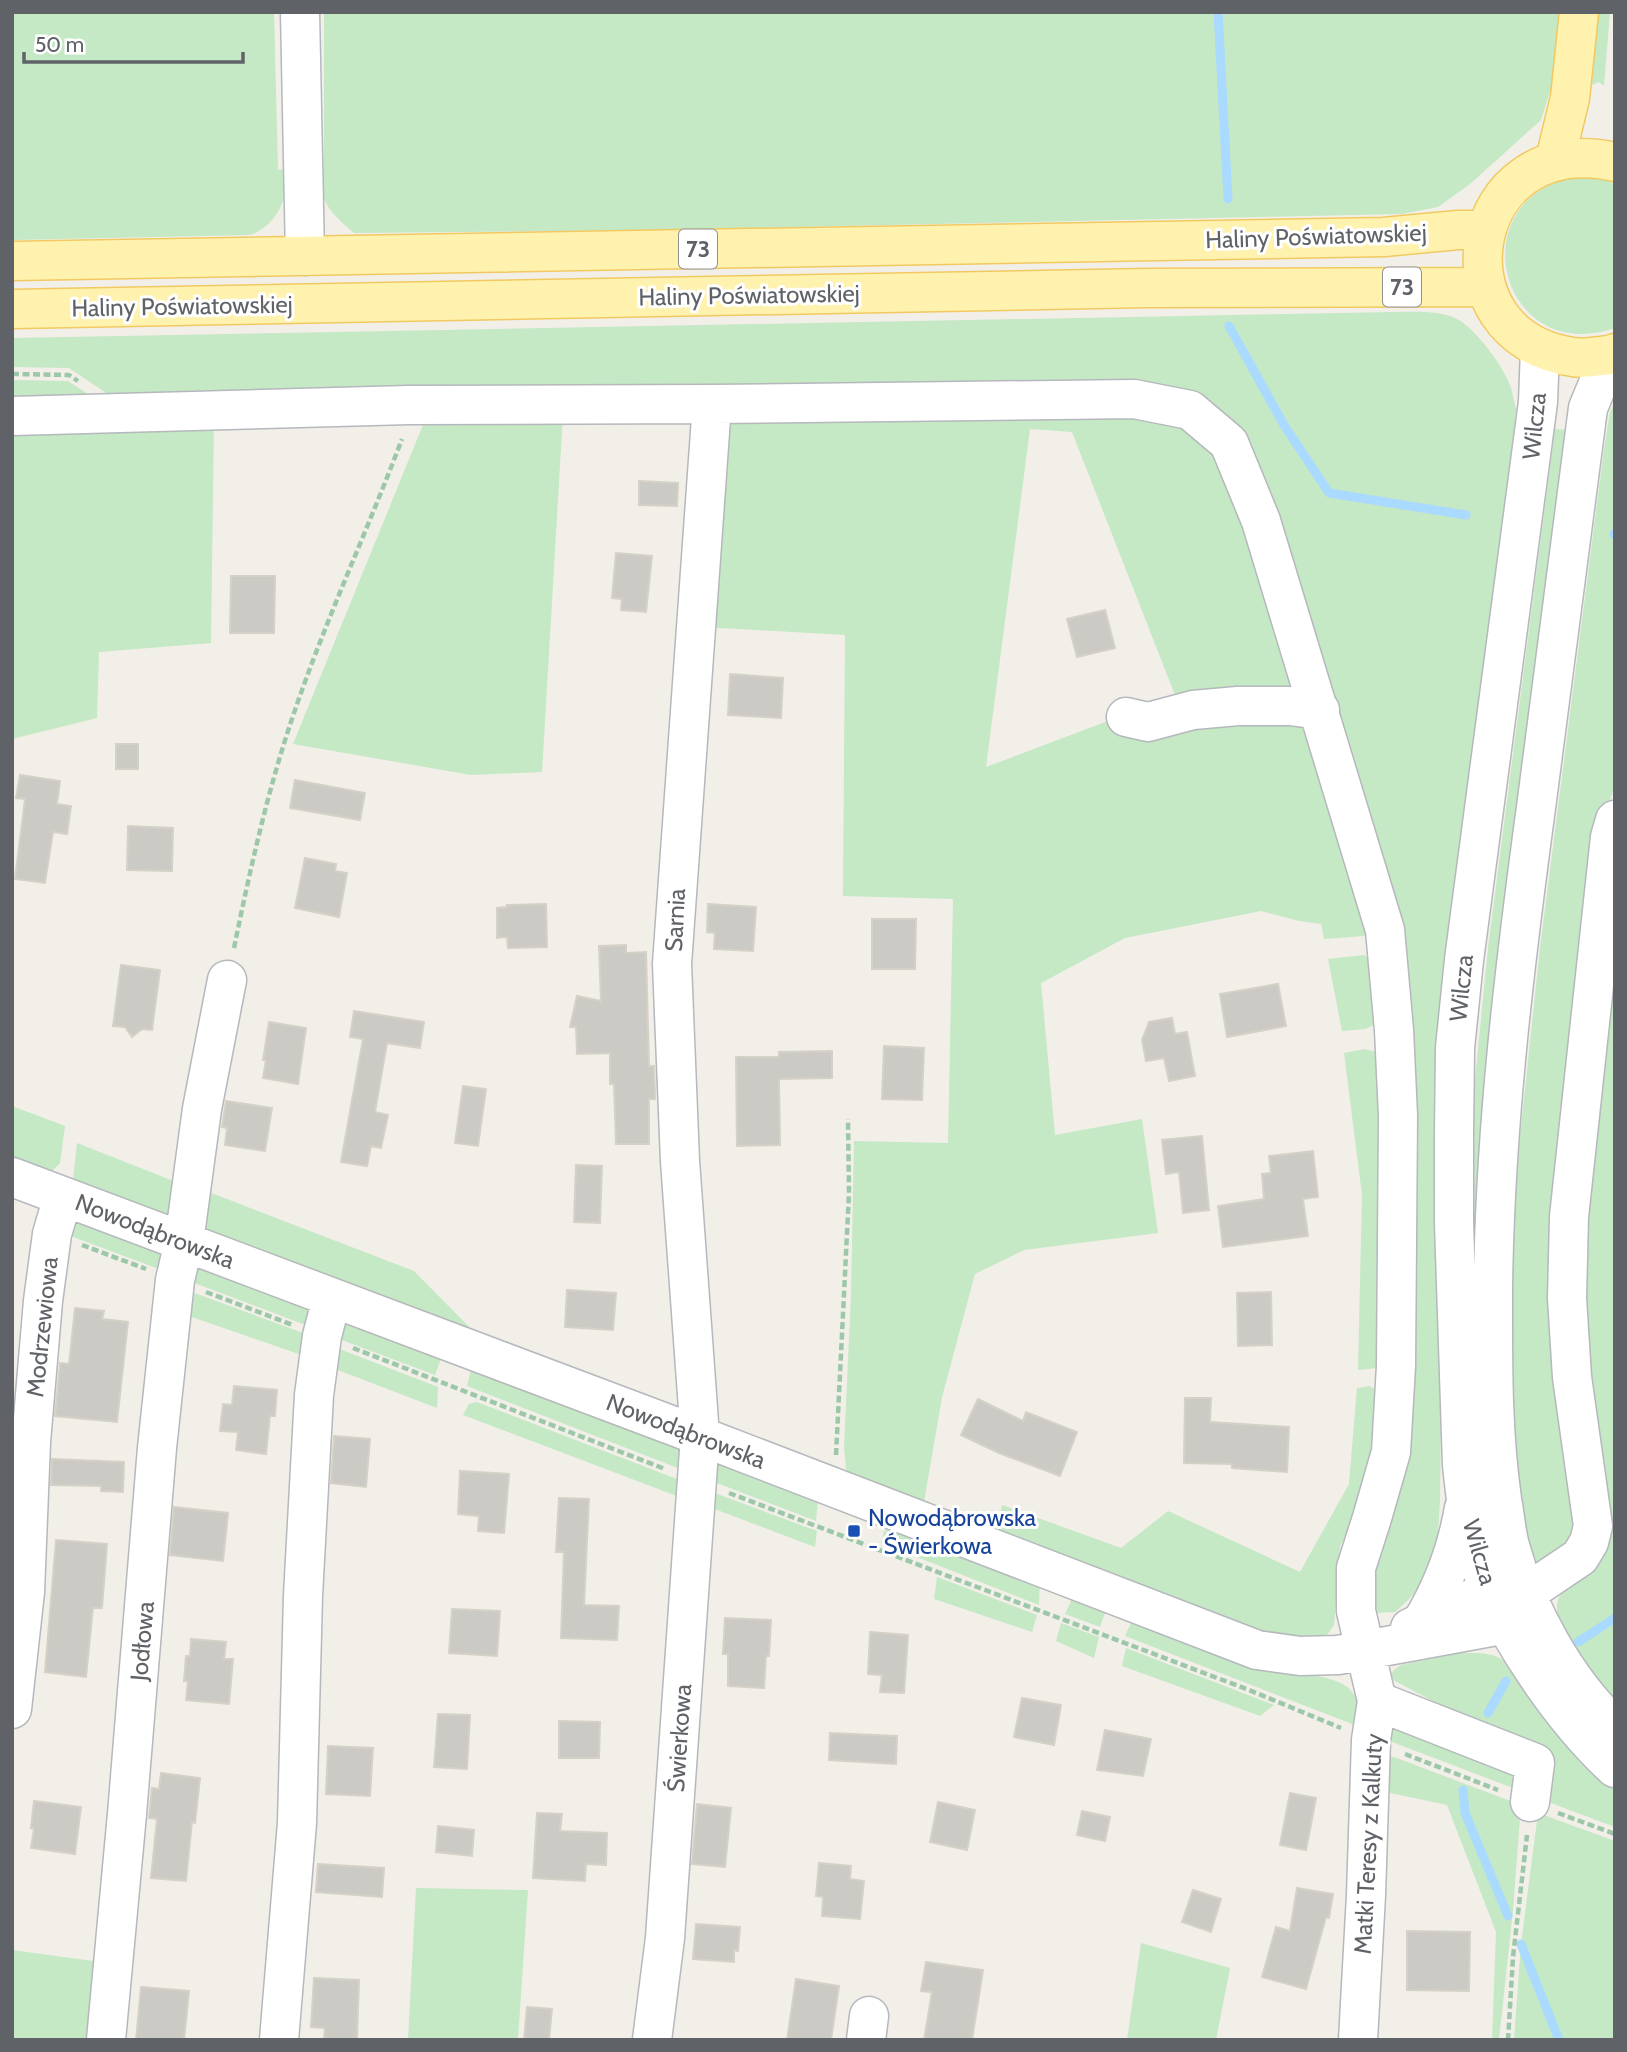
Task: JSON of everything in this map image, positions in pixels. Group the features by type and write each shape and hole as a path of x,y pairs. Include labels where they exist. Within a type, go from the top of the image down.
{"main road":[{"path":"1555,160 1570,98 1579,12"},
{"path":"1612,354 1574,358 1540,349 1522,338 1494,306 1486,287 1482,258 1486,230 1500,199 1524,175 1555,160 1575,157 1595,157 1615,162"},
{"name":"Haliny Poświatowskiej","path":"12,261 1384,237 1486,230"},
{"name":"Haliny Poświatowskiej","path":"12,309 1133,288 1486,287"}],"street":[{"path":"299,12 305,256"},
{"name":"Wilcza","path":"1507,1602 1478,1556 1465,1502 1454,1223 1455,1048 1464,960 1538,402 1540,349"},
{"name":"Wilcza","path":"1507,1602 1509,1544 1497,1466 1492,1386 1495,1199 1504,1077 1525,889 1588,408 1612,354"},
{"name":"Matki Teresy z Kalkuty","path":"12,416 409,405 1134,399 1190,410 1229,443 1261,521 1385,930 1394,1030 1398,1116 1396,1366 1391,1452 1356,1569 1356,1611 1377,1701 1371,1740 1358,2040"},
{"name":"Sarnia","path":"700,1436 680,1161 672,964 712,404"},
{"path":"1126,717 1148,722 1193,710 1238,706 1290,705 1320,710"},
{"path":"1507,1602 1580,1557 1589,1542 1592,1526 1572,1377 1567,1297 1569,1217 1610,837 1615,820"},
{"name":"Jodłowa","path":"106,2040 157,1448 175,1280 184,1242 202,1109 227,980"},
{"name":"Nowodąbrowska","path":"12,1177 700,1436 1257,1650 1300,1656 1338,1655 1364,1650 1507,1602"},
{"name":"Modrzewiowa","path":"12,1709 25,1592 31,1442 43,1301 52,1234 63,1197"},
{"path":"279,2040 296,1823 303,1597 314,1395 322,1336 332,1298"},
{"name":"Świerkowa","path":"652,2040 665,1938 700,1436"},
{"path":"1421,1623 1437,1597 1459,1539 1465,1502"},
{"path":"1507,1602 1561,1661 1598,1711 1615,1727"},
{"path":"1507,1602 1549,1694 1615,1768"},
{"name":"Nowodąbrowska","path":"1364,1650 1421,1623 1507,1602"},
{"path":"1377,1701 1535,1763 1530,1802"}],"path":[{"path":"227,980 250,871 288,732 318,646 381,495 405,429 409,405"},
{"path":"834,1487 849,1193 848,1119"},
{"path":"1371,1740 1615,1834"},
{"path":"1508,2040 1513,1957 1530,1802"}],"green space":[{"path":"12,12 274,12 278,170 289,168 284,200 268,225 250,235 12,240"},
{"path":"324,12 1559,12 1552,85 1541,120 1470,184 1438,207 1402,214 656,230 354,233 328,206 321,191 317,170 324,169"},
{"path":"1598,12 1610,12 1604,86 1599,82 1592,85"},
{"path":"1583,177 1608,181 1615,185 1615,328 1578,334 1547,326 1524,308 1510,282 1505,254 1511,225 1528,200 1557,182"},
{"path":"1396,312 1443,314 1464,324 1488,349 1503,370 1516,409 1442,1331 1437,1551 1422,1585 1407,1601 1395,1612 1376,1613 1368,1606 1402,1014 1218,416 124,405 69,368 12,367 12,338"},
{"path":"12,380 68,381 106,406 12,407"},
{"path":"1615,402 1615,786 1604,816 1562,1186 1578,1539 1549,1563 1533,1563 1513,1494 1511,1221 1540,948 1604,449 1610,412"},
{"path":"1034,405 1185,422 1221,452 1298,690 1175,695 1072,432 1030,429 986,767 1113,719 1181,722 1307,721 1372,932 1364,936 1324,939 1321,924 1261,911 1125,938 1041,983 1055,1135 1142,1119 1158,1233 1024,1250 975,1274 942,1397 923,1508 847,1479 844,1447 854,1141 948,1143 953,899 843,896 845,635 702,627 717,424"},
{"path":"563,414 542,772 471,775 293,744 427,415"},
{"path":"214,421 211,643 99,652 97,718 12,739 12,424"},
{"path":"1555,429 1567,430 1482,1232 1468,1308 1473,1100 1488,948"},
{"path":"1615,882 1615,1699 1569,1642 1562,1629 1557,1605 1561,1593 1577,1579 1575,1288"},
{"path":"1364,955 1377,965 1384,1021 1365,1029 1342,1031 1328,959"},
{"path":"1365,1049 1380,1053 1377,1368 1358,1370 1362,1195 1344,1053"},
{"path":"12,1106 65,1126 60,1163 50,1173 12,1160"},
{"path":"77,1143 181,1184 174,1222 73,1181"},
{"path":"201,1189 414,1271 482,1340 205,1234"},
{"path":"71,1218 166,1248 164,1271 60,1232"},
{"path":"196,1265 309,1302 308,1326 189,1281"},
{"path":"189,1291 306,1334 310,1358 183,1314"},
{"path":"349,1318 443,1353 435,1375 339,1339"},
{"path":"337,1348 438,1387 437,1408 330,1367"},
{"path":"472,1366 682,1446 683,1470 467,1386"},
{"path":"1370,1386 1378,1392 1382,1414 1359,1505 1340,1547 1334,1625 1324,1639 1257,1634 996,1536 1002,1505 1121,1548 1168,1511 1300,1572 1349,1484 1357,1388"},
{"path":"477,1402 682,1481 682,1498 463,1415 469,1404"},
{"path":"720,1463 818,1498 816,1521 709,1480"},
{"path":"709,1491 817,1531 815,1547 704,1505"},
{"path":"893,1528 1040,1581 1039,1605 881,1543 884,1531"},
{"path":"937,1577 1037,1615 1032,1632 934,1599"},
{"path":"1072,1599 1101,1606 1105,1613 1100,1627 1065,1614"},
{"path":"1139,1620 1340,1683 1348,1687 1357,1702 1360,1727 1125,1636 1131,1623"},
{"path":"1061,1623 1099,1637 1094,1658 1056,1641"},
{"path":"1126,1648 1274,1705 1260,1716 1122,1666"},
{"path":"1458,1653 1495,1656 1515,1668 1615,1783 1615,1827 1543,1800 1465,1718 1395,1681 1391,1675 1401,1665"},
{"path":"1397,1722 1526,1770 1521,1791 1392,1742 1388,1738"},
{"path":"1387,1756 1521,1805 1499,2040 1492,2040 1496,1932 1447,1805 1381,1791"},
{"path":"1538,1813 1615,1841 1615,2040 1514,2040 1521,1944"},
{"path":"416,1888 528,1890 518,2040 408,2040"},
{"path":"1141,1943 1230,1968 1216,2040 1127,2040"},
{"path":"12,1950 108,1963 98,2040 12,2040"}],"building":[{"path":"639,481 678,483 677,506 639,505"},
{"path":"616,553 652,556 646,612 621,610 622,599 612,598"},
{"path":"231,576 275,576 274,633 230,633"},
{"path":"1105,610 1115,648 1077,657 1067,619"},
{"path":"730,674 783,678 781,718 728,715"},
{"path":"116,744 138,744 138,769 116,769"},
{"path":"20,775 60,781 57,804 71,806 67,834 53,832 45,883 15,879 25,799 16,798"},
{"path":"295,780 365,793 360,820 290,808"},
{"path":"128,826 173,828 172,871 127,870"},
{"path":"305,858 336,864 335,871 347,873 339,917 295,908"},
{"path":"546,904 547,947 508,948 507,937 497,938 497,908 507,905"},
{"path":"708,904 756,907 753,951 714,949 715,933 707,932"},
{"path":"872,919 916,919 915,969 872,969"},
{"path":"626,945 626,953 646,952 649,1066 654,1066 655,1094 655,1099 649,1099 649,1144 616,1144 610,1053 577,1054 576,1027 570,1027 577,996 601,1001 599,946"},
{"path":"121,965 160,970 152,1030 142,1029 132,1037 125,1027 113,1026"},
{"path":"1278,984 1286,1026 1227,1037 1220,994"},
{"path":"354,1011 424,1022 420,1048 387,1043 375,1112 388,1115 381,1148 371,1146 367,1166 341,1162 363,1039 350,1037"},
{"path":"1172,1018 1175,1034 1187,1032 1195,1076 1169,1081 1164,1058 1146,1061 1142,1040 1149,1022"},
{"path":"269,1022 306,1028 298,1084 263,1078"},
{"path":"884,1046 924,1048 922,1100 882,1099"},
{"path":"832,1051 832,1078 779,1079 780,1145 737,1146 736,1057 779,1057 779,1052"},
{"path":"463,1086 486,1089 478,1146 455,1143"},
{"path":"226,1101 272,1108 265,1151 225,1145 227,1128 222,1127"},
{"path":"1202,1136 1209,1210 1183,1213 1179,1172 1166,1174 1162,1140"},
{"path":"1313,1151 1318,1197 1303,1199 1308,1236 1223,1247 1218,1206 1264,1199 1262,1174 1271,1173 1269,1156"},
{"path":"576,1165 602,1166 600,1223 574,1222"},
{"path":"567,1290 616,1293 613,1330 565,1327"},
{"path":"1271,1292 1272,1345 1238,1346 1237,1293"},
{"path":"75,1308 104,1311 102,1319 128,1322 117,1422 55,1416 60,1363 69,1364"},
{"path":"234,1386 277,1390 275,1416 270,1416 266,1454 236,1450 238,1432 220,1431 223,1404 232,1405"},
{"path":"1185,1398 1211,1398 1210,1422 1289,1427 1287,1472 1232,1468 1232,1464 1184,1463"},
{"path":"978,1399 1023,1421 1026,1412 1077,1432 1060,1476 961,1435"},
{"path":"334,1436 370,1439 366,1487 331,1483"},
{"path":"52,1459 124,1462 123,1492 101,1491 101,1486 51,1485"},
{"path":"460,1471 509,1474 504,1533 478,1531 479,1516 458,1514"},
{"path":"559,1498 589,1499 584,1605 619,1606 617,1640 561,1638 564,1552 556,1552"},
{"path":"174,1507 228,1513 223,1561 170,1555"},
{"path":"56,1540 107,1544 102,1608 93,1608 86,1677 45,1672"},
{"path":"452,1609 500,1611 497,1656 449,1653"},
{"path":"725,1618 771,1620 764,1688 728,1686 728,1654 723,1654"},
{"path":"870,1632 908,1635 904,1693 880,1692 882,1675 868,1674"},
{"path":"191,1639 226,1642 224,1659 233,1659 229,1704 186,1700 186,1656 190,1656"},
{"path":"1022,1698 1061,1705 1054,1745 1014,1737"},
{"path":"438,1714 470,1715 467,1769 434,1767"},
{"path":"559,1721 600,1722 599,1758 559,1758"},
{"path":"1105,1730 1151,1739 1143,1776 1097,1770"},
{"path":"830,1733 897,1736 896,1764 829,1760"},
{"path":"328,1746 373,1748 370,1796 326,1794"},
{"path":"161,1773 200,1778 186,1881 151,1878 157,1819 149,1818 152,1788 159,1789"},
{"path":"1290,1793 1316,1798 1306,1850 1280,1845"},
{"path":"34,1801 81,1807 75,1854 31,1848"},
{"path":"938,1802 975,1810 967,1850 930,1842"},
{"path":"697,1804 731,1808 725,1867 692,1864"},
{"path":"1082,1811 1110,1817 1105,1841 1077,1835"},
{"path":"537,1813 562,1814 560,1831 607,1833 606,1865 586,1864 585,1881 533,1878"},
{"path":"438,1826 474,1830 472,1856 436,1852"},
{"path":"819,1863 851,1866 850,1879 864,1881 860,1919 822,1916 823,1897 816,1896"},
{"path":"318,1864 384,1868 382,1897 316,1892"},
{"path":"1297,1888 1333,1894 1329,1918 1326,1917 1306,1989 1262,1977 1276,1927 1290,1931"},
{"path":"1193,1890 1221,1899 1211,1932 1182,1922"},
{"path":"696,1924 740,1927 734,1962 693,1959"},
{"path":"1407,1931 1470,1932 1469,1991 1407,1990"},
{"path":"926,1962 983,1970 972,2040 924,2040 932,1992 921,1991"},
{"path":"314,1978 359,1980 357,2040 324,2040 325,2028 311,2027"},
{"path":"796,1979 839,1986 831,2040 787,2040"},
{"path":"141,1987 189,1991 184,2040 136,2040"},
{"path":"527,2007 552,2009 549,2040 524,2040"}],"waterway":[{"path":"1218,12 1228,199"},
{"path":"1229,326 1284,425 1329,493 1466,515"},
{"path":"1578,1642 1615,1618"},
{"path":"1488,1713 1506,1681"},
{"path":"1463,1790 1465,1813 1508,1916"},
{"path":"1521,1944 1559,2040"}],"place":[{"name":"Nowodąbrowska - Świerkowa","path":"854,1531"}]}
